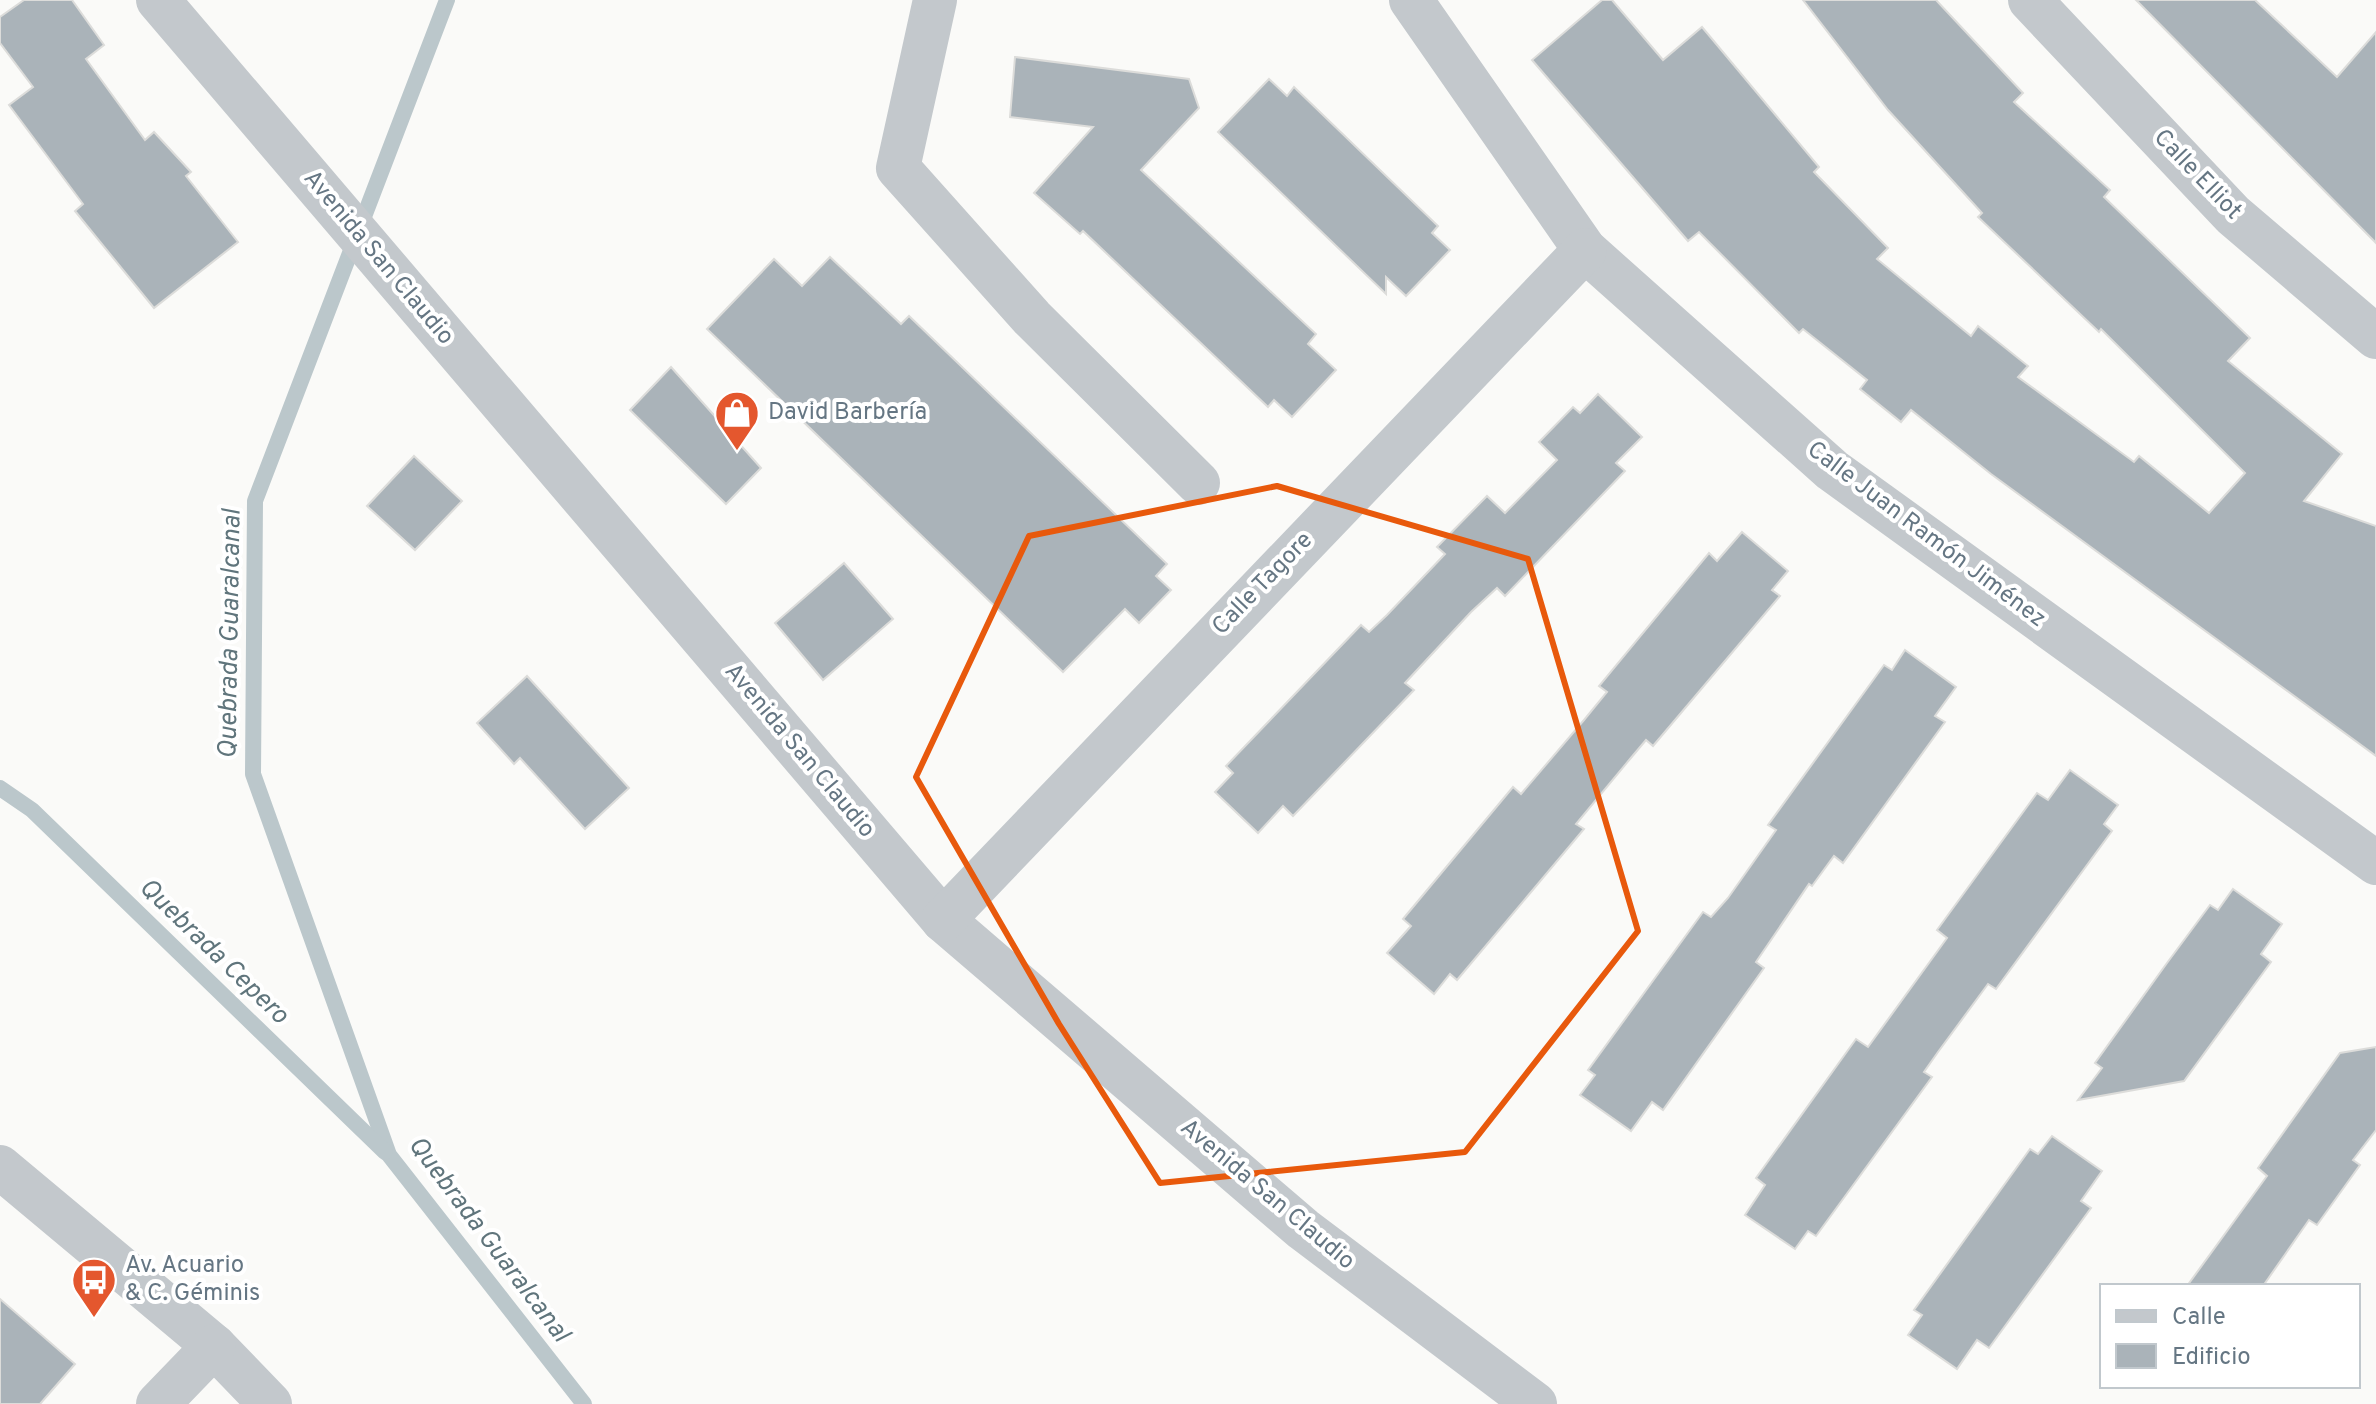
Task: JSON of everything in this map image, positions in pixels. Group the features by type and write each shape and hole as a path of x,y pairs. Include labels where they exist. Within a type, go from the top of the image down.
{"street":[{"name":"Avenida San Claudio","path":"158,0 943,920 1303,1229 1535,1404"},
{"path":"935,0 898,168 1032,318 1198,483"},
{"name":"Calle Juan Ramón Jiménez","path":"1411,0 1585,250 1832,470 2376,863"},
{"name":"Calle Elliot","path":"2030,0 2233,215 2376,337"},
{"name":"Calle Tagore","path":"943,920 1585,250"},
{"path":"0,1167 214,1346 270,1404"},
{"path":"158,1404 214,1346"}],"highlighted area":[{"path":"1277,486 1528,559 1638,931 1465,1152 1160,1183 1059,1024 916,777 1029,536"}],"building":[{"path":"24,0 72,0 104,45 86,59 145,140 154,132 191,172 186,176 238,242 154,308 75,211 83,204 9,105 33,87 0,43 0,17"},
{"path":"1602,0 1612,0 1663,60 1702,27 1819,167 1814,172 1888,248 1877,259 1971,336 1978,326 2028,366 2018,377 2134,462 2139,456 2209,513 2245,473 2101,329 2099,332 1978,217 1982,213 1888,110 1803,0 1936,0 2023,93 2014,102 2110,190 2104,197 2250,338 2228,361 2342,454 2304,501 2376,526 2376,756 1991,474 1911,410 1901,422 1860,389 1867,380 1803,329 1799,333 1699,232 1688,241 1532,60"},
{"path":"2136,0 2255,0 2337,77 2376,32 2376,243"},
{"path":"1015,57 1189,79 1199,108 1141,170 1316,334 1308,344 1336,370 1292,417 1274,400 1268,407 1083,231 1080,234 1034,193 1093,127 1010,117"},
{"path":"1269,79 1287,96 1294,87 1438,226 1432,233 1450,250 1406,296 1386,277 1386,294 1218,132"},
{"path":"830,257 901,324 909,316 1167,564 1156,576 1171,590 1139,623 1125,609 1063,672 707,329 774,259 802,286"},
{"path":"671,367 761,468 726,504 630,410"},
{"path":"1598,394 1642,437 1616,463 1625,471 1505,596 1497,588 1471,612 1405,683 1414,690 1293,816 1283,806 1258,833 1215,792 1233,773 1226,766 1361,625 1369,632 1387,615 1445,554 1437,547 1487,496 1505,513 1557,460 1539,442 1573,407 1580,413"},
{"path":"414,456 462,501 415,550 367,506"},
{"path":"1742,532 1788,571 1772,590 1780,596 1653,746 1646,740 1630,759 1576,824 1584,829 1457,980 1450,974 1434,994 1387,953 1411,926 1403,919 1513,787 1521,794 1584,720 1607,692 1599,686 1709,553 1717,561"},
{"path":"844,563 893,619 823,680 775,623"},
{"path":"1905,650 1956,687 1935,716 1945,722 1843,863 1834,856 1812,886 1809,884 1756,962 1764,968 1663,1110 1652,1102 1631,1131 1580,1095 1595,1075 1588,1070 1703,912 1711,917 1728,898 1776,830 1768,825 1884,665 1892,670"},
{"path":"527,676 629,788 585,829 520,758 514,764 477,723"},
{"path":"2070,770 2118,805 2104,824 2112,831 1996,989 1988,984 1938,1052 1924,1072 1932,1077 1816,1236 1808,1231 1795,1249 1745,1215 1765,1185 1756,1178 1856,1039 1868,1047 1947,938 1937,930 2037,793 2048,800"},
{"path":"2233,889 2282,924 2261,954 2271,962 2184,1081 2078,1100 2102,1068 2095,1063 2167,963 2210,905 2218,910"},
{"path":"2376,1047 2376,1130 2353,1160 2360,1165 2317,1225 2309,1220 2264,1284 2188,1284 2267,1176 2258,1168 2340,1053"},
{"path":"2052,1136 2102,1171 2081,1201 2091,1208 1989,1348 1977,1340 1957,1369 1908,1335 1922,1315 1914,1310 2030,1149 2038,1154"},
{"path":"0,1299 75,1364 40,1404 0,1404"}],"waterway":[{"name":"Quebrada Guaralcanal","path":"447,0 255,501 253,774 389,1155 584,1404"},
{"name":"Quebrada Cepero","path":"0,788 32,810 385,1152"}],"place":[{"name":"David Barbería","path":"737,452"},
{"name":"Av. Acuario & C. Géminis","path":"94,1319"}]}
